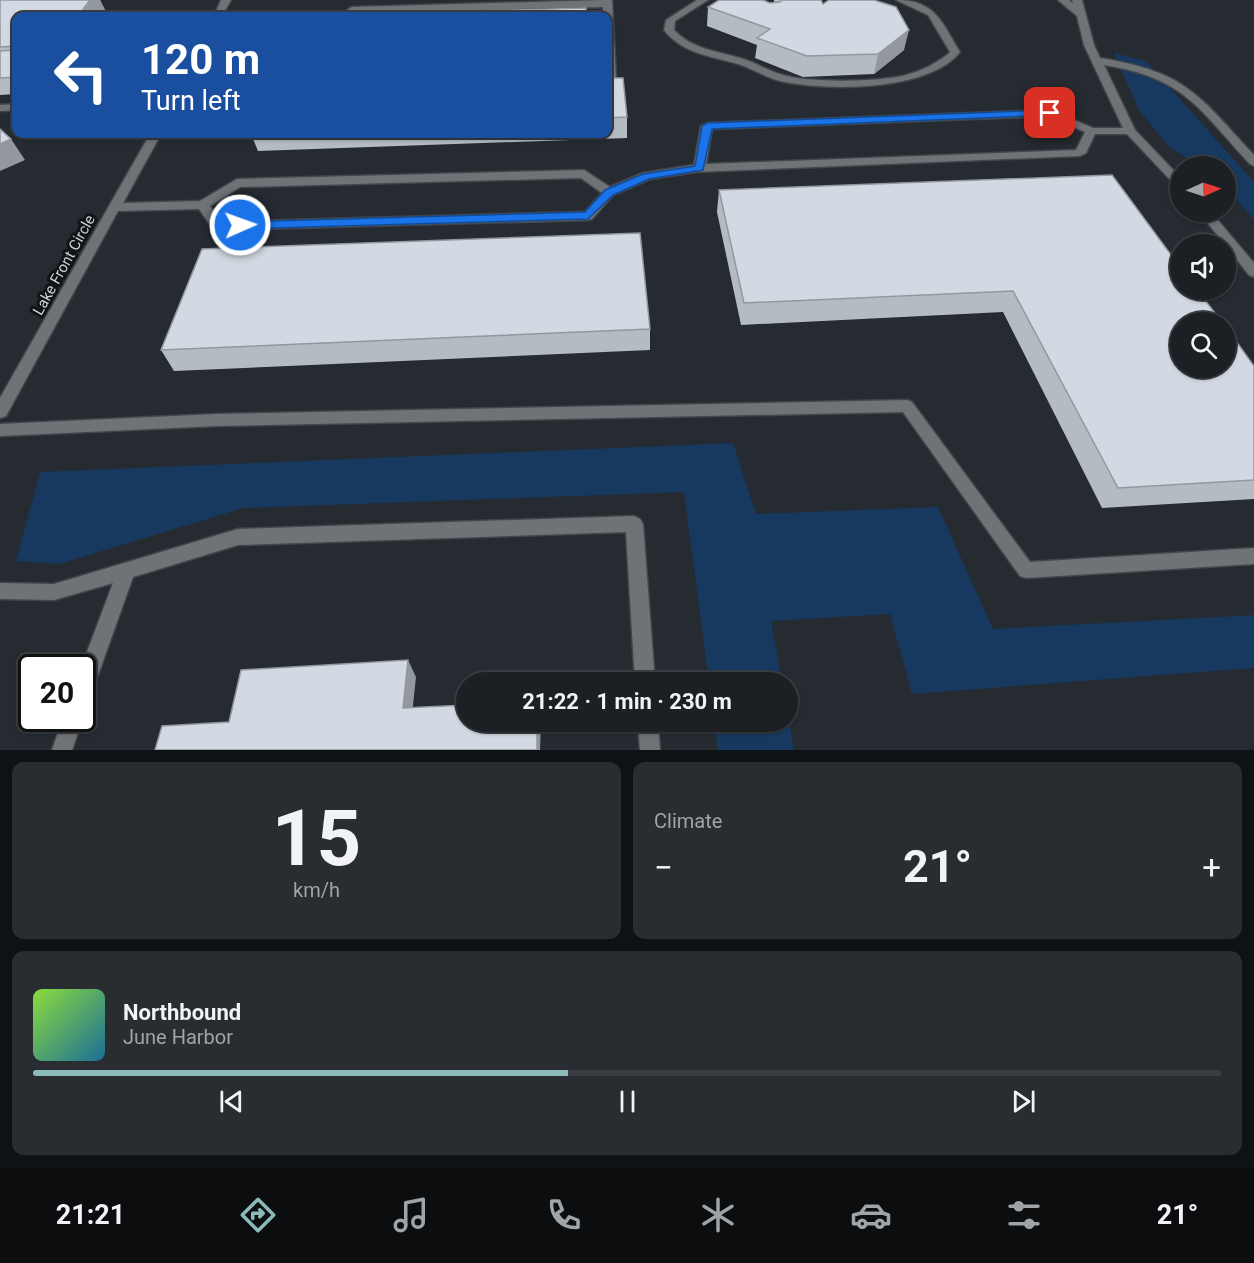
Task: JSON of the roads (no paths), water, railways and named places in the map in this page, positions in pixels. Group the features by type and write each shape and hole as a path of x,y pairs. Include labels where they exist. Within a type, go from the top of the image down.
{"street":[{"path":"703,0 671,20 669,30 678,41 723,59 747,63 785,80 807,82 903,79 949,60 955,52 932,13 901,0"},
{"path":"1063,0 1081,15"},
{"path":"1077,0 1089,45 1130,131 1170,173"},
{"path":"352,10 434,4 607,2"},
{"path":"1097,62 1136,67 1173,81 1196,100 1254,162"},
{"path":"699,168 707,126 1050,113 1091,131 1130,131"},
{"path":"203,205 217,226 588,216 609,192 647,176 699,168 1080,153 1091,131"},
{"name":"Lake Front Circle","path":"0,412 153,138"},
{"path":"114,207 203,205 237,183 498,175 584,174 609,192"},
{"path":"1212,222 1254,272"},
{"path":"0,430 217,420 907,406 1026,570 1254,556"},
{"path":"0,591 54,592 238,537 634,524 644,672"},
{"path":"96,654 126,571"},
{"path":"62,750 68,732"},
{"path":"649,732 650,750"}]}
